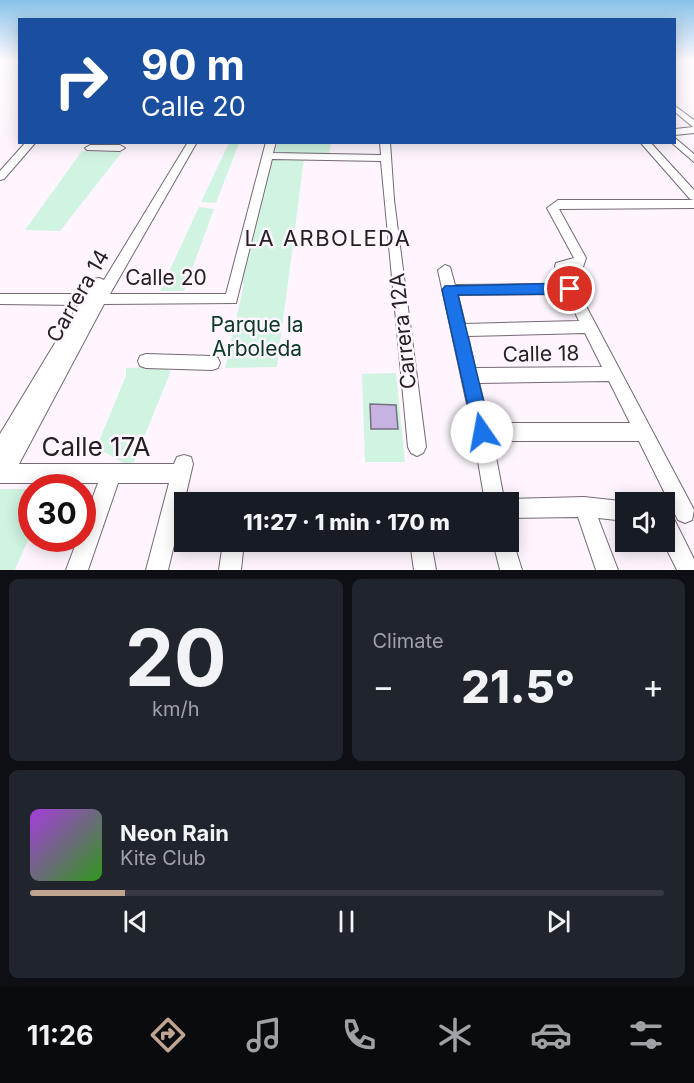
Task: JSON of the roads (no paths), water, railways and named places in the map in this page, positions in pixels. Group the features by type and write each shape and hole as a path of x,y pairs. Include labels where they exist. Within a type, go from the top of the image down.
{"street":[{"path":"676,109 694,125"},
{"path":"676,132 694,130"},
{"path":"676,142 694,159"},
{"path":"0,177 30,144"},
{"name":"Carrera 14","path":"2,473 94,299 183,144"},
{"name":"Carrera 14","path":"0,451 192,144"},
{"path":"270,144 267,156 386,158"},
{"name":"Carrera 12A","path":"385,144 417,447"},
{"path":"646,144 693,204"},
{"path":"90,148 120,148"},
{"name":"Calle 20","path":"0,299 231,299 267,156"},
{"path":"0,162 15,161"},
{"path":"675,515 690,514 613,374 570,289 561,266 578,264 580,261 553,208 554,206 693,204"},
{"path":"445,270 470,376 493,492"},
{"path":"449,290 570,289"},
{"path":"459,330 589,327"},
{"path":"146,361 212,363"},
{"name":"Calle 18","path":"470,376 613,374"},
{"path":"482,432 644,432"},
{"name":"Calle 17A","path":"2,473 111,475 183,469 180,492"},
{"path":"96,509 111,475"},
{"path":"584,507 607,570"},
{"path":"519,508 584,507 615,510"},
{"path":"156,570 174,533"},
{"path":"675,543 688,570"},
{"path":"77,570 81,552"},
{"path":"230,570 233,552"},
{"path":"422,552 425,570"},
{"path":"506,552 511,570"}],"district":[{"name":"LA ARBOLEDA","path":"328,238"}],"park label":[{"name":"Parque la Arboleda","path":"257,337"}]}
